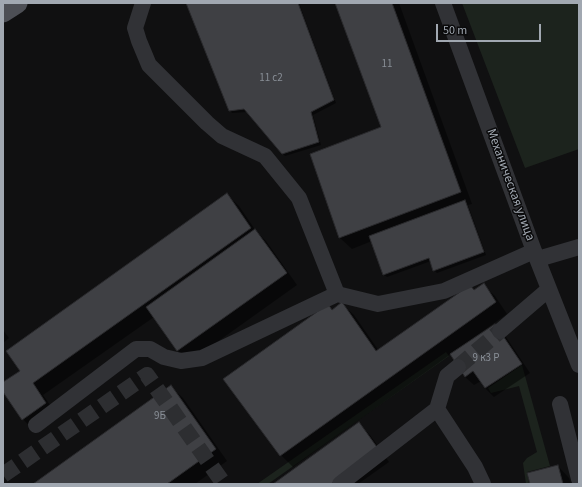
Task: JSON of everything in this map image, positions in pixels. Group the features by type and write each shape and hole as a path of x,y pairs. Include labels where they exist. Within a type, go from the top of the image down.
{"main road":[{"path":"3,12 17,3"}],"street":[{"path":"143,3 136,28 139,41 149,66 222,136 265,156 299,198 337,294"},
{"name":"Механическая улица","path":"443,3 536,255 579,364"},
{"path":"36,425 136,349 150,349 164,357 181,361 202,358 337,294 378,304 444,291 536,255 579,247"},
{"path":"500,331 549,289"},
{"path":"340,484 437,409 447,376 458,367"},
{"path":"560,404 579,479"},
{"path":"437,409 474,467 483,484"}],"shaded area":[{"path":"462,3 579,3 579,149 525,168"},
{"path":"446,352 449,356 268,484 257,484"},
{"path":"522,365 550,466 527,472 529,484 526,484 523,463 527,458 537,452 519,386 491,393 488,388"}],"building":[{"path":"186,3 298,3 334,100 311,112 319,142 282,154 244,109 229,111"},
{"path":"335,3 392,3 461,192 339,238 310,154 381,127"},
{"path":"227,193 251,228 33,383 46,403 22,420 3,392 3,382 20,371 6,351"},
{"path":"465,200 484,252 433,271 429,258 383,275 369,236"},
{"path":"255,229 287,273 177,351 146,307"},
{"path":"484,283 496,302 280,456 223,379 328,304 332,310 342,302 376,351 470,285 474,290"},
{"path":"495,324 522,364 485,388 473,371 465,377 450,354"},
{"path":"171,385 216,449 167,484 33,484"},
{"path":"359,422 379,450 331,484 273,484"},
{"path":"558,465 563,484 530,484 527,473"}],"tunnel":[{"path":"458,367 500,331"},
{"path":"3,475 147,375 224,484"}]}
